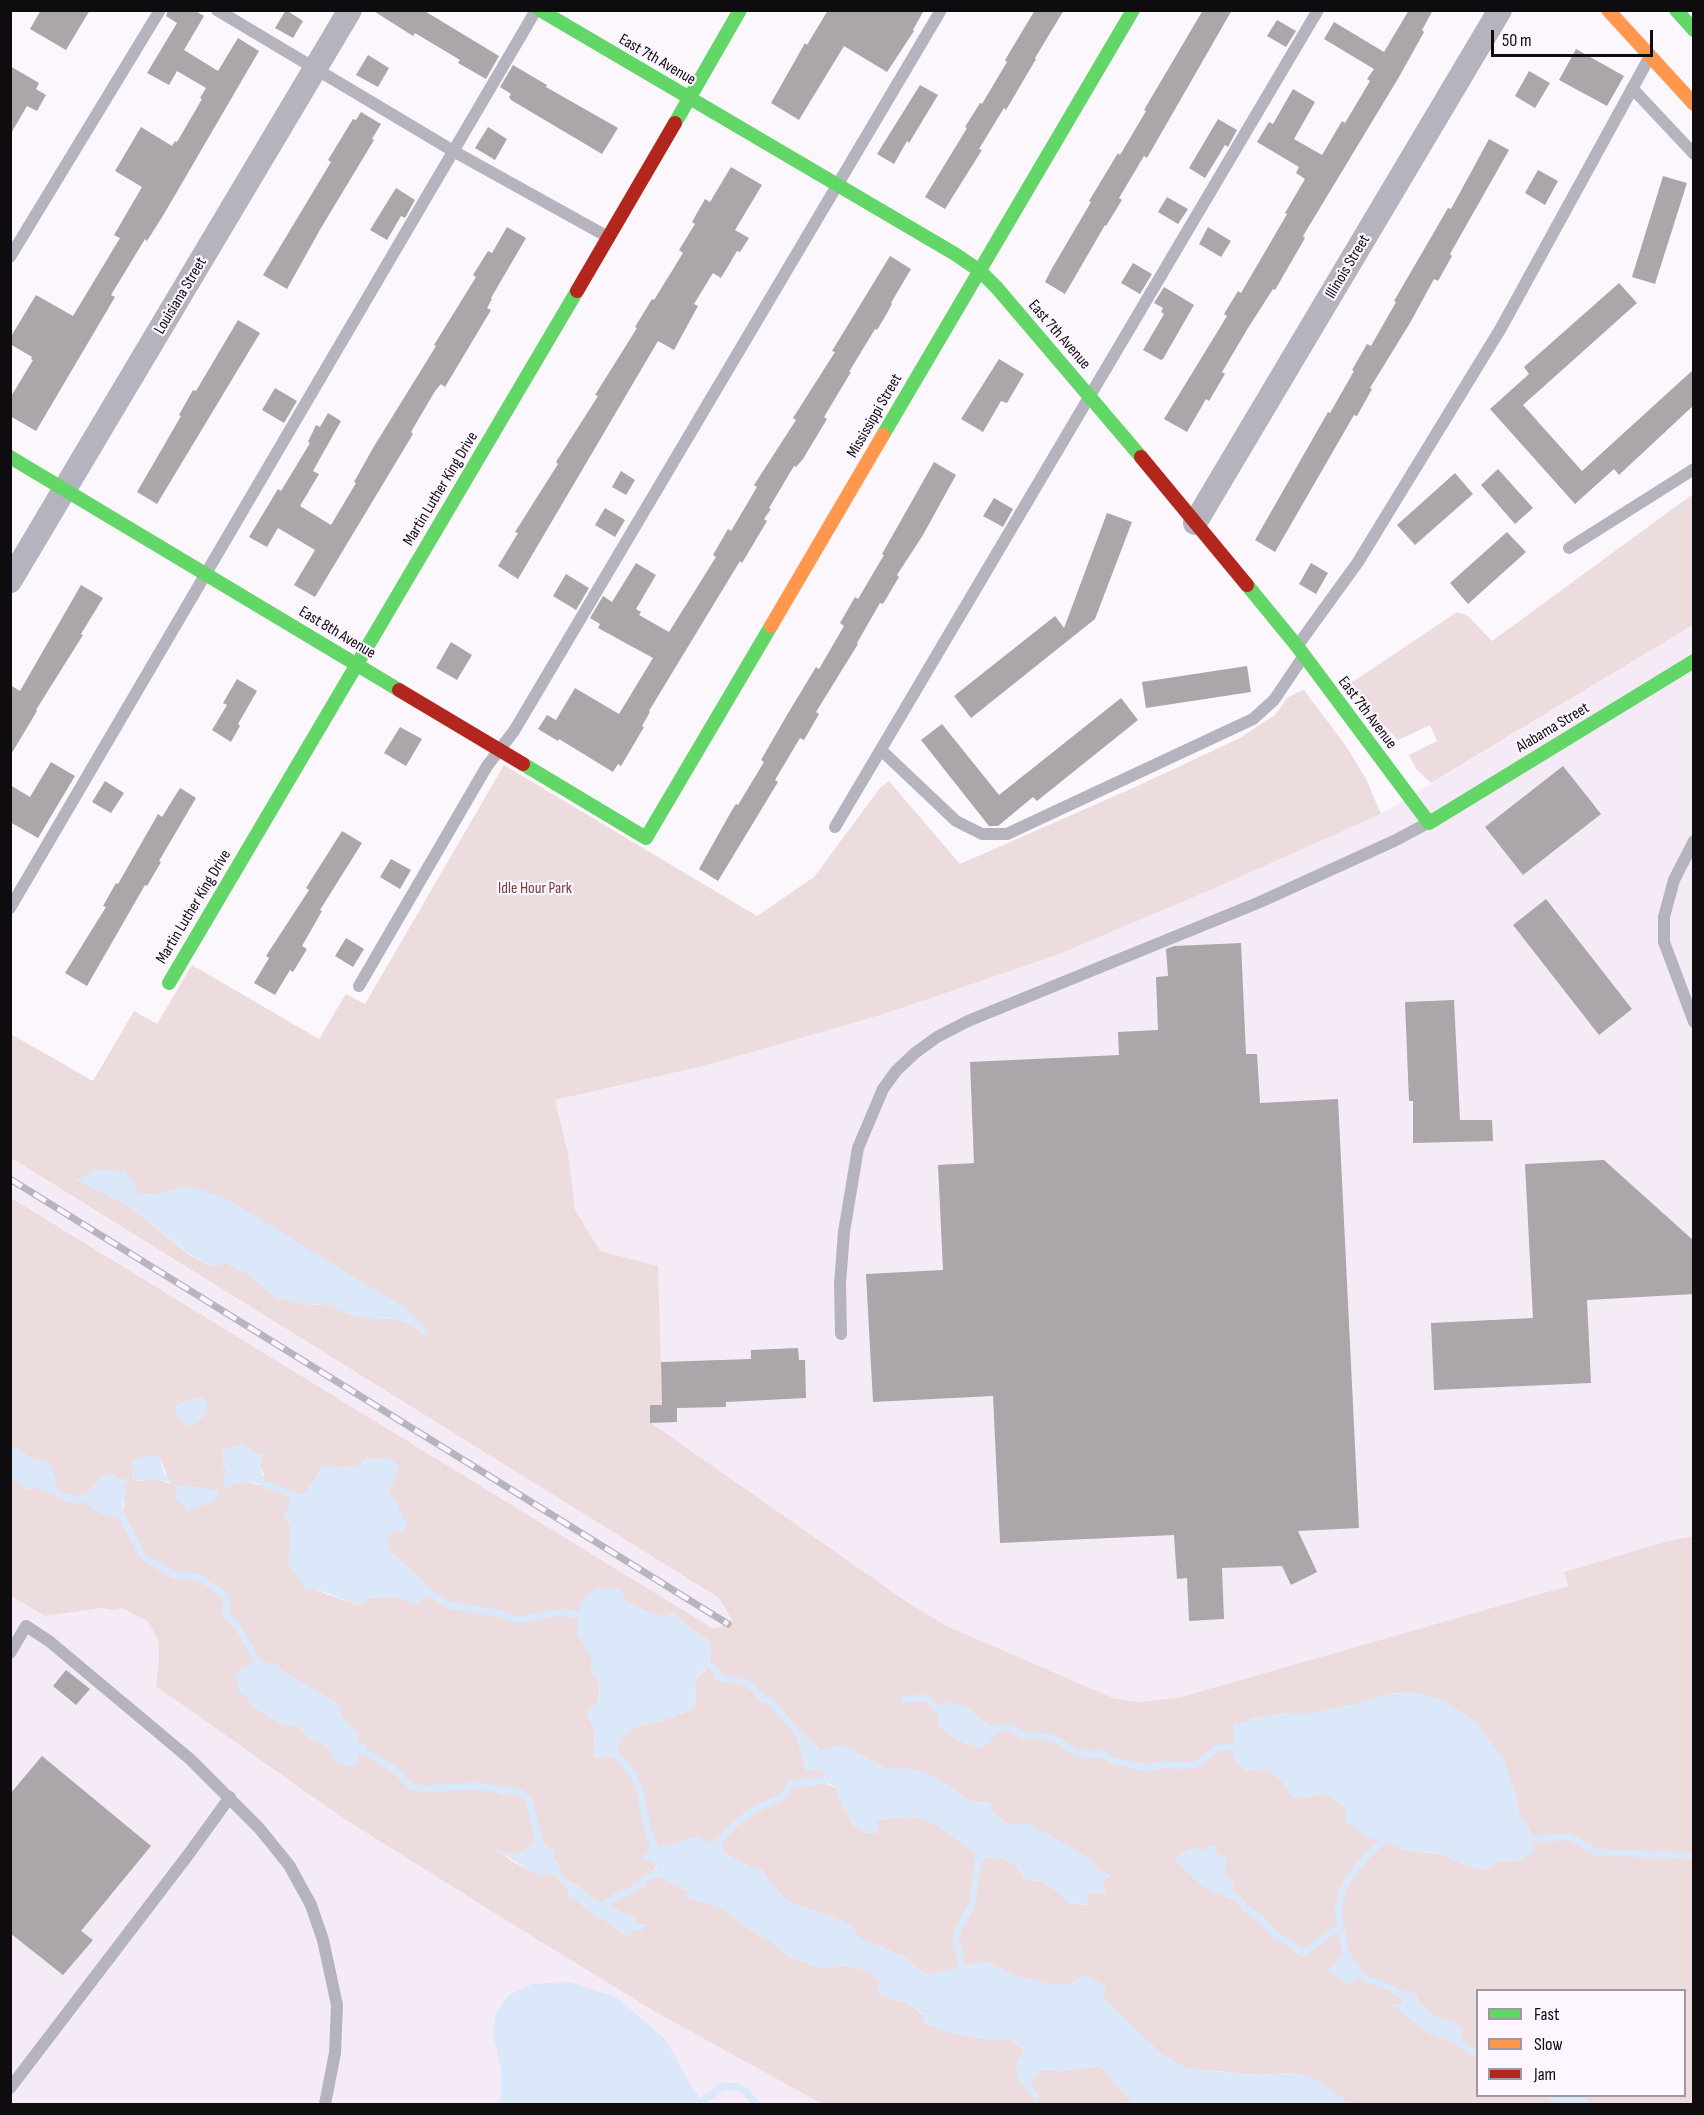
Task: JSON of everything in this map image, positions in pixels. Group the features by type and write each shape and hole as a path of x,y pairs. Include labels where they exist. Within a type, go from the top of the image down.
{"street":[{"name":"Louisiana Street","path":"10,581 317,69 350,10"},
{"name":"East 7th Avenue","path":"538,10 838,185 980,271 1090,396 1300,651 1429,823"},
{"name":"Martin Luther King Drive","path":"169,983 740,10"},
{"name":"Mississippi Street","path":"646,838 1133,10"},
{"name":"Illinois Street","path":"1195,523 1500,10"},
{"path":"1608,10 1694,104"},
{"path":"1676,10 1694,30"},
{"name":"East 8th Avenue","path":"10,457 646,838"},
{"name":"Alabama Street","path":"1429,823 1694,661"}],"lane":[{"path":"10,257 160,10"},
{"path":"217,10 455,152 608,238"},
{"path":"10,908 538,10"},
{"path":"359,986 488,766 514,731 941,10"},
{"path":"836,827 1318,10"},
{"path":"881,750 956,821 982,834 1007,834 1253,719 1274,700 1300,651 1501,328 1650,57"},
{"path":"1632,88 1694,154"},
{"path":"1569,548 1694,469"},
{"path":"841,1334 840,1284 844,1232 858,1148 883,1089 896,1071 915,1053 937,1037 986,1013 1260,902 1429,823"},
{"path":"1694,841 1674,880 1664,917 1664,942 1694,1022"},
{"path":"10,1653 26,1626 49,1641 182,1752 231,1797 289,1865 311,1905 323,1940 337,2006 335,2053 325,2104"},
{"path":"10,2088 231,1797"}],"shaded area":[{"path":"1693,625 1693,1536 1664,1542 1564,1572 1568,1586 1181,1697 1139,1702 1113,1698 949,1627 910,1604 650,1423 650,1405 661,1405 450,1268 463,1120 887,1013 1057,955 1381,814"},
{"path":"10,1158 719,1598 732,1620 714,1629 11,1197"},
{"path":"11,1596 45,1616 102,1608 113,1610 122,1608 147,1621 158,1639 159,1660 659,2014 822,2104 11,2104"}],"green space":[{"path":"1693,494 1693,625 1431,783 1416,769 1409,755 1437,741 1430,725 1398,740 1348,682 1354,681 1457,612 1468,616 1492,641"},
{"name":"Idle Hour Park","path":"1304,690 1346,746 1366,779 1381,814 1057,955 887,1013 707,1065 555,1100 568,1153 575,1210 600,1251 658,1266 662,1405 650,1405 651,1423 910,1604 949,1627 1113,1698 1139,1702 1181,1697 1568,1586 1564,1572 1664,1542 1693,1536 1693,2104 1589,2104 1586,2097 1686,2097 1686,1989 1476,1989 1476,2097 1548,2097 1554,2104 1347,2104 1340,2096 1294,2073 1257,2075 1186,2068 1162,2055 1104,1999 1104,1985 1053,1984 1016,1976 986,1961 928,1975 906,1958 858,1937 850,1924 787,1901 769,1882 763,1871 741,1863 727,1854 722,1849 719,1837 708,1843 677,1843 660,1848 654,1874 690,1892 686,1897 721,1908 773,1943 786,1955 822,1969 846,1965 872,1973 880,1982 880,1995 907,2003 950,2033 991,2040 1012,2040 1024,2050 1030,2082 1042,2069 1056,2071 1099,2066 1105,2070 1133,2104 822,2104 659,2014 512,1924 340,1816 156,1686 159,1660 158,1639 147,1621 122,1608 113,1610 102,1608 45,1616 11,1596 11,1478 53,1493 56,1480 45,1461 32,1459 11,1445 10,1197 714,1629 732,1620 719,1598 11,1158 11,1034 93,1081 134,1011 157,1024 192,965 319,1039 346,994 365,1004 504,765 757,916 814,877 880,788 889,781 960,864 1238,739 1275,715 1287,698","holes":["124,1171 140,1195 157,1194 189,1186 408,1310 426,1336 408,1323 395,1318 378,1319 351,1315 328,1304 305,1305 275,1297 248,1273 226,1263 212,1266 191,1256 128,1205 77,1180","182,1402 207,1409 201,1419","242,1445 258,1454 259,1465 264,1475 259,1485 248,1482 234,1483 224,1478 228,1470 222,1465 225,1457 221,1450","366,1457 376,1460 387,1457 393,1463 395,1478 387,1491 398,1505 392,1531 386,1541 391,1552 425,1584 433,1596 423,1598 417,1604 392,1596 371,1598 359,1605 312,1589 290,1536 291,1526 284,1517 289,1507 315,1480 322,1466 360,1467","160,1458 170,1484 159,1479 136,1481 132,1479 134,1470 131,1461","112,1474 116,1479 127,1480 123,1486 125,1517 119,1514","182,1485 219,1490 188,1510 182,1503","623,1600 645,1611 665,1617 673,1613 708,1640 711,1650 710,1661 705,1671 697,1677 696,1703 691,1710 660,1721 639,1725 623,1736 618,1746 621,1760 610,1756 594,1758 595,1731 586,1711 598,1702 600,1684 591,1671 591,1657","275,1663 283,1672 338,1704 342,1718 358,1733 357,1741 327,1746 309,1738 296,1725 284,1725 252,1706 247,1696","1412,1692 1515,1792 1519,1815 1530,1830 1519,1860 1498,1862 1485,1870 1461,1863 1443,1854 1408,1851 1326,1794 1294,1798 1282,1781 1236,1744 1242,1723 1258,1717 1285,1713 1313,1713 1390,1694","966,1706 980,1720 992,1726 996,1732 990,1742 979,1748 953,1738 938,1724","802,1730 805,1738 820,1750 837,1746 864,1756 884,1768 895,1770 907,1768 948,1785 968,1800 990,1803 992,1811 1007,1824 1031,1824 1095,1869 1110,1876 1105,1878 1103,1884 1107,1893 1085,1892 1090,1905 1068,1903 1061,1894 1042,1882 1024,1879 1016,1865 1002,1858 981,1860 980,1867 977,1854 972,1850 934,1823 914,1816 876,1820 879,1832 867,1833 853,1825 837,1789 818,1780 825,1776 822,1770 806,1770 795,1731","539,1837 553,1860 561,1867 558,1869 565,1879 615,1910 634,1917 636,1923 646,1925 633,1930 626,1936 569,1897 568,1890 553,1873 542,1875 532,1872 499,1851 519,1853 531,1846","1199,1848 1206,1851 1234,1885 1230,1891 1230,1899 1225,1895","1345,1950 1348,1984 1328,1970 1336,1963","1407,1990 1417,1996 1419,2004 1436,2017 1463,2030 1456,2043 1393,2005 1401,2006 1404,1999 1403,1994"]}],"water":[{"path":"96,1169 124,1171 141,1195 157,1194 189,1186 224,1197 408,1310 429,1333 426,1337 408,1323 395,1318 378,1319 350,1315 328,1304 305,1305 275,1297 248,1273 226,1263 212,1266 192,1256 128,1205 76,1180"},
{"path":"202,1397 207,1403 207,1409 201,1419 189,1427 176,1416 176,1406 182,1402"},
{"path":"11,1445 32,1459 45,1461 51,1466 56,1480 53,1494 37,1488 26,1490 11,1478"},
{"path":"242,1445 257,1454 264,1453 259,1465 266,1485 248,1482 234,1483 230,1488 224,1487 223,1481 228,1470 222,1465 225,1457 221,1450"},
{"path":"154,1454 160,1458 164,1473 174,1484 159,1479 136,1481 132,1479 134,1470 131,1461"},
{"path":"366,1457 376,1460 387,1457 398,1465 395,1478 387,1491 398,1505 407,1526 403,1533 392,1531 386,1541 391,1552 425,1584 433,1596 423,1598 417,1604 392,1596 371,1598 359,1605 324,1592 306,1589 288,1563 291,1526 284,1517 289,1507 291,1494 302,1495 315,1480 322,1466 330,1464 337,1468 360,1467"},
{"path":"112,1473 116,1479 128,1480 123,1486 127,1491 123,1501 123,1513 126,1520 124,1523 119,1515 112,1517 103,1515 81,1499 101,1477"},
{"path":"176,1486 220,1490 213,1502 188,1510 182,1503 175,1501"},
{"path":"597,1589 618,1589 624,1594 623,1600 645,1611 665,1617 673,1613 708,1640 711,1650 709,1666 697,1677 696,1703 691,1710 660,1721 639,1725 623,1736 618,1746 621,1760 610,1756 594,1758 595,1731 586,1711 598,1702 600,1684 591,1671 591,1657 576,1633 581,1600"},
{"path":"254,1663 275,1663 283,1672 338,1704 342,1718 359,1733 357,1741 366,1745 367,1753 358,1755 352,1768 334,1761 327,1746 309,1738 296,1725 284,1725 252,1706 247,1696 240,1692 235,1679 240,1669"},
{"path":"1412,1692 1440,1699 1473,1719 1503,1758 1515,1792 1519,1815 1530,1830 1534,1852 1519,1860 1498,1862 1485,1870 1461,1863 1443,1854 1408,1851 1366,1837 1346,1821 1344,1807 1326,1794 1294,1798 1282,1781 1266,1769 1245,1771 1236,1763 1231,1748 1236,1744 1233,1738 1234,1723 1285,1713 1313,1713 1390,1694"},
{"path":"946,1702 966,1706 980,1720 992,1726 1000,1725 1001,1727 990,1742 979,1748 953,1738 938,1724 936,1708"},
{"path":"802,1730 805,1738 820,1750 845,1745 884,1768 895,1770 907,1768 926,1773 948,1785 968,1800 990,1803 992,1811 1007,1824 1031,1824 1089,1858 1096,1865 1095,1869 1111,1875 1105,1878 1103,1884 1107,1893 1085,1893 1091,1905 1068,1903 1060,1894 1042,1882 1024,1879 1016,1865 1002,1858 982,1860 980,1867 977,1868 974,1863 977,1854 934,1823 914,1816 877,1820 879,1832 867,1833 853,1825 837,1789 828,1783 824,1785 818,1780 825,1776 822,1771 806,1770 795,1731"},
{"path":"538,1836 545,1846 554,1849 556,1854 553,1860 561,1867 559,1869 565,1879 615,1910 634,1917 636,1923 647,1925 641,1931 634,1930 630,1936 626,1936 569,1897 568,1890 553,1873 542,1875 532,1872 495,1849 506,1853 519,1853 531,1846"},
{"path":"698,1836 708,1843 719,1837 722,1838 722,1849 727,1854 741,1863 763,1871 769,1882 787,1901 850,1924 858,1937 906,1958 928,1975 986,1961 1016,1976 1053,1984 1069,1984 1083,1975 1105,1985 1104,1999 1162,2055 1186,2068 1257,2075 1294,2073 1316,2079 1340,2096 1347,2104 1133,2104 1105,2070 1099,2066 1056,2071 1042,2069 1030,2082 1040,2097 1036,2101 1020,2082 1015,2066 1024,2050 1013,2040 991,2040 950,2033 923,2023 924,2014 907,2003 880,1995 876,1989 880,1982 872,1973 846,1965 822,1969 786,1955 773,1943 721,1908 686,1897 689,1892 654,1874 657,1865 641,1857 648,1853 652,1843 660,1848"},
{"path":"1210,1845 1216,1845 1216,1853 1227,1859 1224,1873 1235,1885 1231,1891 1236,1895 1235,1898 1230,1899 1203,1887 1174,1859 1188,1849 1199,1848 1206,1851"},
{"path":"1345,1950 1350,1953 1364,1978 1356,1979 1349,1985 1327,1970 1336,1963"},
{"path":"570,1982 616,1997 666,2040 688,2081 704,2104 498,2104 501,2096 501,2067 493,2034 496,2013 509,1995 532,1984"},
{"path":"1390,1984 1403,1993 1407,1990 1417,1996 1419,2004 1436,2017 1463,2030 1456,2044 1428,2033 1392,2005 1401,2006 1403,2000 1391,1992"},
{"path":"1548,2097 1586,2097 1589,2104 1554,2104"}],"building":[{"path":"41,10 90,10 66,50 30,29"},
{"path":"168,10 194,10 204,16 184,50 218,71 238,38 259,51 164,214 147,241 145,239 111,295 115,297 36,431 10,416 10,398 33,360 32,357 10,344 10,338 36,295 73,316 120,238 114,235 142,187 115,171 141,127 172,146 175,141 177,142 206,88 177,71 169,85 147,73 177,23 166,16"},
{"path":"286,10 303,21 293,38 275,28"},
{"path":"372,10 423,10 499,56 486,79 458,63 460,60 415,33 413,36"},
{"path":"828,10 924,10 914,31 887,72 844,46 799,120 771,103 805,43 807,45"},
{"path":"1035,10 1064,10 945,209 925,197 967,128 965,127 1007,62 1005,60"},
{"path":"1203,10 1232,10 1147,158 1144,156 1119,198 1122,200 1065,294 1045,282 1091,202 1089,201 1118,153 1120,155"},
{"path":"1409,10 1433,10 1422,30 1424,32 1399,77 1303,236 1305,238 1275,290 1273,289 1248,328 1222,372 1225,374 1209,401 1206,399 1187,432 1164,419 1227,316 1224,314 1238,291 1241,293 1305,179 1296,173 1299,167 1257,142 1269,122 1273,124 1293,89 1315,102 1294,139 1322,155 1342,121 1345,123 1370,81 1367,79 1374,69 1324,39 1334,22 1384,52"},
{"path":"1277,20 1296,31 1286,47 1267,36"},
{"path":"1576,49 1624,76 1607,106 1559,80"},
{"path":"368,55 389,68 378,87 356,75"},
{"path":"513,65 547,85 546,87 618,128 602,154 511,100 509,97 511,94 500,87"},
{"path":"10,66 39,83 36,89 46,95 37,111 27,106 10,135"},
{"path":"1529,71 1550,83 1535,108 1515,96"},
{"path":"920,85 938,95 894,164 877,154"},
{"path":"361,112 381,124 372,139 374,140 287,289 263,275 331,162 328,160 353,119 356,120"},
{"path":"1218,119 1237,130 1228,147 1225,145 1205,178 1189,168"},
{"path":"488,127 507,139 495,160 475,148"},
{"path":"1489,139 1509,150 1450,254 1452,256 1438,281 1434,279 1370,388 1372,389 1357,416 1354,415 1275,552 1255,540 1354,371 1352,370 1367,344 1371,346 1396,302 1394,301 1448,208 1451,209"},
{"path":"731,167 762,185 735,230 749,238 740,252 737,251 721,278 713,273 694,304 698,306 674,350 658,341 518,579 498,566 518,533 515,532 598,396 595,395 637,328 635,327 683,253 679,250 695,224 692,222 705,199 710,202"},
{"path":"1538,170 1558,181 1545,205 1525,193"},
{"path":"1663,176 1687,183 1655,284 1632,277"},
{"path":"396,188 415,200 405,218 401,216 387,240 370,230"},
{"path":"1167,197 1188,209 1178,224 1158,212"},
{"path":"507,227 526,238 491,298 487,308 491,310 445,387 441,384 435,391 411,432 413,434 315,597 294,585 315,550 278,528 267,547 249,537 278,489 281,491 310,443 308,442 316,425 320,427 328,413 341,421 313,471 319,474 300,506 331,525 356,483 354,482 373,448 476,277 473,275 488,251 492,253"},
{"path":"1208,227 1231,241 1221,257 1199,244"},
{"path":"890,256 911,269 877,330 875,329 849,372 851,372 824,417 827,419 803,459 796,467 794,466 769,508 771,509 764,519 767,521 742,563 740,561 649,711 642,726 644,727 621,766 618,764 613,772 538,729 547,715 556,720 575,688 619,714 653,658 598,628 600,624 590,618 603,596 612,602 636,563 656,575 636,609 641,612 639,615 669,632 716,557 713,555 728,529 731,531 757,487 754,485 796,420 793,418 835,352 832,351"},
{"path":"1133,263 1152,274 1140,294 1121,283"},
{"path":"1619,283 1637,303 1523,405 1582,471 1694,369 1694,405 1619,475 1614,469 1575,504 1490,409 1529,374 1524,367"},
{"path":"1164,287 1194,305 1161,360 1143,350 1164,314 1161,312 1163,308 1154,303"},
{"path":"238,320 260,333 157,504 137,492 181,416 179,415 193,390 196,391"},
{"path":"999,359 1024,374 1007,403 1001,401 983,432 961,419"},
{"path":"275,388 297,401 284,423 262,410"},
{"path":"934,462 956,475 923,535 897,575 899,577 883,604 880,603 816,712 819,714 804,740 800,738 775,780 778,782 718,881 699,869 732,810 736,804 738,805 764,762 761,760 787,715 816,667 819,669 844,626 840,623 855,597 858,599 884,555 882,554"},
{"path":"1498,469 1533,508 1515,524 1481,485"},
{"path":"621,471 635,480 626,495 612,487"},
{"path":"1455,473 1473,494 1415,545 1397,525"},
{"path":"994,498 1013,509 1003,527 983,516"},
{"path":"605,508 625,520 615,537 595,525"},
{"path":"1107,513 1132,522 1095,619 971,718 954,696 1055,616 1064,628"},
{"path":"1507,532 1526,552 1468,604 1450,583"},
{"path":"1311,563 1328,573 1316,594 1299,584"},
{"path":"566,574 589,588 576,610 553,596"},
{"path":"81,585 103,598 10,756 10,685 20,691"},
{"path":"451,642 472,655 457,680 436,668"},
{"path":"1247,666 1251,692 1146,708 1142,682"},
{"path":"237,679 257,691 238,724 240,726 231,742 212,730 227,705 223,703"},
{"path":"1121,698 1138,720 1037,801 1033,797 998,826 989,826 921,740 942,724 999,795"},
{"path":"400,727 422,739 406,766 384,753"},
{"path":"51,762 75,776 38,838 10,822 10,785 30,797"},
{"path":"1563,766 1601,814 1523,875 1485,827"},
{"path":"105,781 124,793 111,813 92,802"},
{"path":"180,788 196,798 159,861 161,862 147,886 145,885 87,986 65,973 106,907 103,906 158,814 162,817"},
{"path":"342,831 362,843 320,910 322,911 302,946 307,949 293,972 290,970 275,995 254,983 269,958 266,956 309,890 306,888"},
{"path":"391,859 411,870 400,889 380,877"},
{"path":"1546,899 1632,1009 1599,1035 1513,925"},
{"path":"346,938 364,949 353,967 335,956"},
{"path":"1241,943 1246,1054 1257,1054 1260,1103 1338,1099 1359,1528 1298,1531 1317,1572 1291,1585 1282,1566 1222,1568 1224,1619 1189,1621 1187,1578 1177,1579 1174,1535 1000,1543 993,1396 873,1402 866,1274 943,1270 938,1165 974,1163 970,1062 1119,1055 1118,1032 1158,1030 1156,977 1168,976 1166,949 1174,946"},
{"path":"1454,1000 1460,1120 1492,1120 1493,1141 1413,1143 1413,1101 1409,1101 1405,1002"},
{"path":"1604,1160 1694,1241 1694,1294 1587,1300 1591,1383 1434,1390 1431,1323 1533,1318 1525,1164"},
{"path":"798,1348 799,1360 805,1360 806,1398 726,1402 726,1407 677,1408 677,1422 650,1423 650,1405 662,1405 661,1362 751,1359 751,1350"},
{"path":"66,1670 90,1689 76,1705 53,1686"},
{"path":"42,1756 151,1846 81,1931 93,1940 63,1975 10,1933 10,1794"}],"waterway":[{"path":"259,1480 291,1494 296,1501"},
{"path":"47,1487 67,1498 76,1500 90,1498"},
{"path":"121,1515 142,1554 148,1560 174,1575 198,1577 223,1594 228,1607 225,1615 235,1623 262,1668"},
{"path":"426,1591 449,1605 498,1613 519,1620 565,1612 587,1618"},
{"path":"701,1663 717,1671 718,1677 741,1681 751,1686 764,1700 770,1700 800,1736"},
{"path":"904,1699 927,1698 936,1708 944,1712"},
{"path":"993,1728 1011,1728 1022,1735 1047,1737 1059,1741 1075,1753 1093,1755 1102,1753 1111,1760 1147,1768 1167,1764 1181,1766 1196,1764 1218,1748 1238,1747"},
{"path":"361,1749 396,1771 412,1787 422,1789 477,1786 504,1792 509,1790 519,1792 528,1798 540,1844"},
{"path":"616,1753 632,1773 640,1790 647,1827 655,1849"},
{"path":"717,1844 733,1826 753,1810 780,1798 790,1785 826,1780"},
{"path":"1525,1839 1570,1837 1596,1852 1694,1856"},
{"path":"1346,1957 1338,1909 1343,1889 1364,1859 1381,1842 1389,1838"},
{"path":"962,1976 960,1952 955,1939 972,1905 978,1861"},
{"path":"600,1908 614,1898 642,1885 643,1880 662,1872"},
{"path":"1228,1892 1238,1898 1245,1908 1260,1918 1275,1934 1302,1954 1334,1930 1341,1928"},
{"path":"1357,1973 1398,1993"},
{"path":"1451,2035 1476,2054"},
{"path":"702,2101 722,2086 737,2087 745,2091 757,2104"}],"railway":[{"path":"10,1179 728,1624"}],"traffic: fast":[{"path":"540,10 955,254 980,271 1141,457"},
{"path":"675,123 740,10"},
{"path":"883,435 1133,10"},
{"path":"1676,10 1694,30"},
{"path":"169,983 577,291"},
{"path":"10,457 399,690"},
{"path":"1247,585 1297,646 1429,823 1694,661"},
{"path":"523,764 646,838 771,626"}],"traffic: slow":[{"path":"1608,10 1694,104"},
{"path":"771,626 883,435"}],"traffic: jam":[{"path":"577,291 675,123"},
{"path":"1141,457 1247,585"},
{"path":"399,690 523,764"}]}
